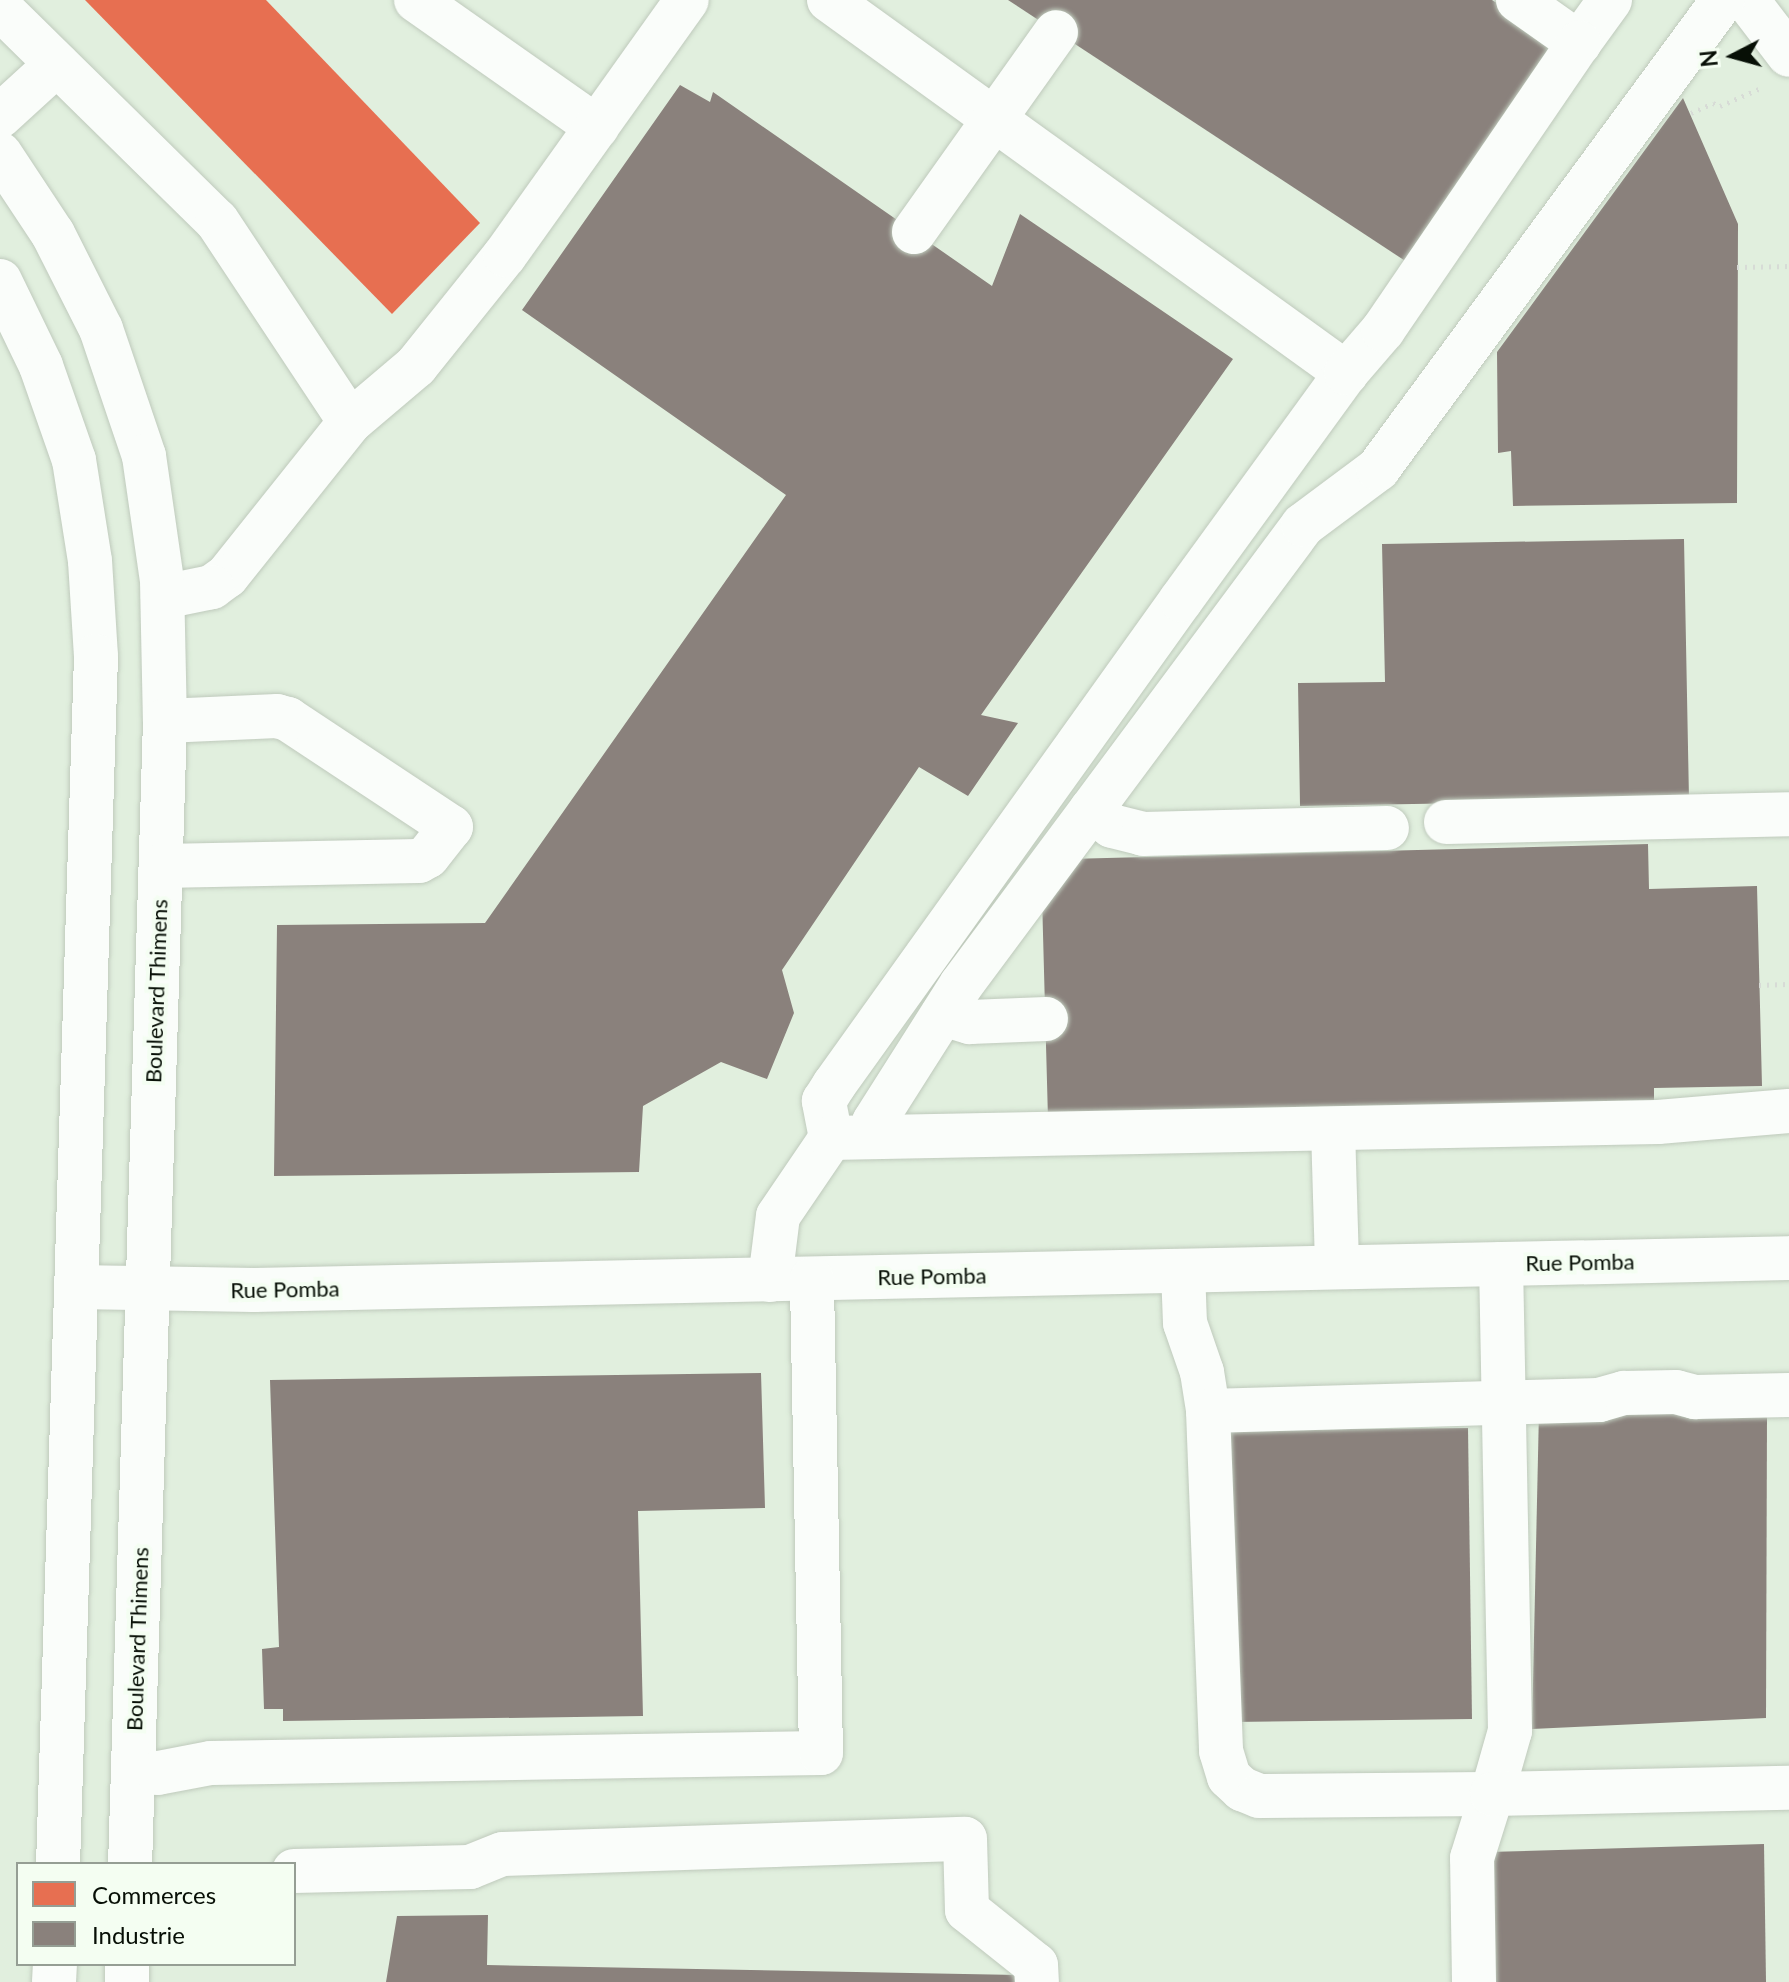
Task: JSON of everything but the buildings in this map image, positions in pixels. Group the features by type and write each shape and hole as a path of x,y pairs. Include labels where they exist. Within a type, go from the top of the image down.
{"street":[{"path":"416,0 597,127"},
{"path":"163,597 212,587 227,576 350,422 416,366 505,255 687,0"},
{"path":"829,0 1346,373"},
{"path":"1518,0 1579,43"},
{"path":"851,1138 824,1101 834,1085 1346,373 1383,330 1610,0"},
{"path":"133,1772 158,1773 211,1763 821,1753 791,1280 778,1216 851,1138 874,1122 943,1014 1303,525 1378,469 1723,0"},
{"path":"1747,0 1789,55"},
{"path":"0,8 217,221 350,422"},
{"path":"914,232 1056,32"},
{"path":"0,116 57,64"},
{"name":"Boulevard Thimens","path":"0,154 53,234 101,329 119,377 149,484 163,597 165,721 130,1862"},
{"path":"0,281 41,366 74,460 84,510 94,609 95,716 58,1862"},
{"path":"161,866 419,861 428,856 451,827 288,719 277,716 165,721"},
{"path":"1091,810 1112,826 1143,834 1387,828"},
{"path":"1446,822 1789,814"},
{"path":"943,1014 970,1022 1046,1019"},
{"path":"851,1138 1658,1122 1789,1111"},
{"path":"1333,1129 1337,1267"},
{"name":"Rue Pomba","path":"76,1287 148,1289 791,1280 1789,1258"},
{"path":"1474,1982 1472,1858 1510,1731 1501,1264"},
{"path":"1183,1271 1185,1323 1202,1372 1208,1411 1221,1751 1229,1777 1242,1789 1259,1796 1789,1788"},
{"path":"1208,1411 1599,1400 1624,1393 1676,1392 1695,1397 1789,1395"},
{"path":"296,1871 470,1867 503,1854 965,1839 967,1910 1036,1965 1037,1982"}],"path":[{"path":"1690,113 1713,103 1720,106 1759,89"},
{"path":"1737,267 1789,266"},
{"path":"1759,985 1789,984"}]}
